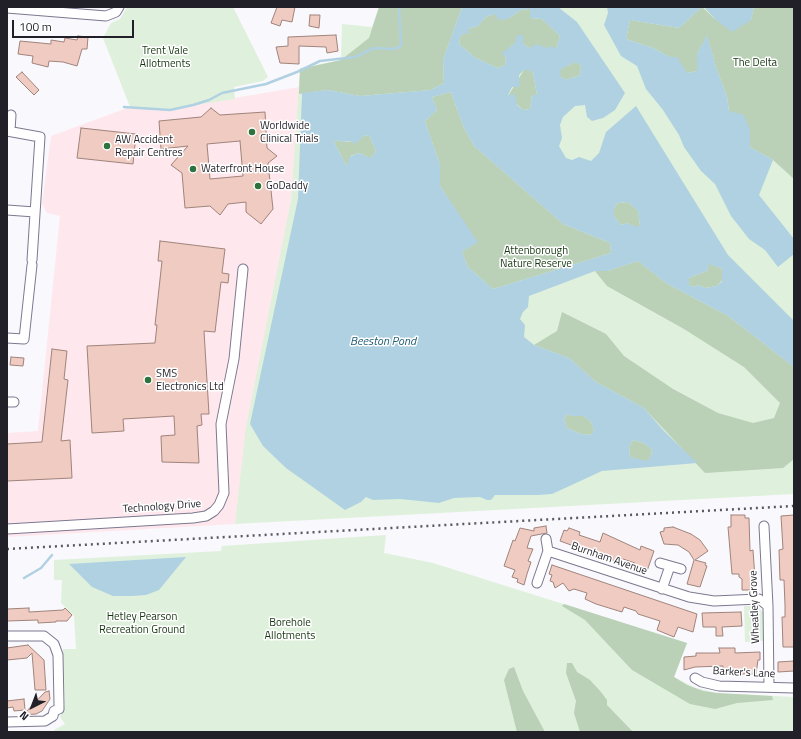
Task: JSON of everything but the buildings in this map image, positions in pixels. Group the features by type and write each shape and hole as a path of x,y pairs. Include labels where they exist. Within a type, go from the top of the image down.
{"street":[{"path":"7,8 106,16 116,12 119,7"},
{"path":"7,338 24,339 32,263 40,137 8,131 11,115"},
{"path":"7,210 35,212"},
{"name":"Technology Drive","path":"7,529 192,518 206,516 214,511 219,505 224,493 221,424 234,359 243,269"},
{"name":"Wheatley Grove","path":"764,526 768,606 769,687"},
{"path":"537,583 548,551 546,539"},
{"name":"Burnham Avenue","path":"548,551 662,589 707,600 759,599 768,606"},
{"name":"Burnham Avenue","path":"660,563 681,569"},
{"path":"662,589 670,566"},
{"path":"7,636 44,636 54,644 58,655 59,704 58,709 54,711 53,716 44,721 7,722"},
{"name":"Barker's Lane","path":"695,678 706,683 719,686 794,688"}],"shaded area":[{"path":"299,87 291,200 235,524 7,537 7,433 38,431 60,216 47,213 42,204 51,136 130,107 170,109"}],"green space":[{"name":"Trent Vale Allotments","path":"127,7 233,7 268,77 263,81 234,87 235,99 170,109 130,107 103,38 111,23 120,19"},
{"name":"Attenborough Nature Reserve","path":"379,7 794,7 794,494 235,524 246,427 291,200 300,68 341,60 342,24 372,27"},
{"path":"379,7 462,7 443,60 444,83 431,90 360,96 328,90 299,94 300,69 341,60 369,38"},
{"name":"The Delta","path":"702,7 715,19 751,20 754,7 794,7 794,179 773,160 750,147 750,130 729,111 727,97 707,36 697,54 697,71 687,73 682,66 670,57 653,48 626,39 630,20 679,28"},
{"path":"530,9 530,18 542,19 560,36 556,49 530,48 523,44 515,43 503,53 506,59 505,65 498,68 476,58 460,45 459,39 463,34 468,29 478,26 486,17 494,14 508,19 521,10"},
{"path":"576,62 581,66 580,75 566,80 560,76 560,69"},
{"path":"524,70 529,70 533,73 537,95 532,95 530,109 523,110 508,96"},
{"path":"451,92 463,126 474,146 563,224 610,243 611,253 493,289 468,267 462,252 477,242 440,186 440,165 425,121 437,110 432,97"},
{"path":"369,135 376,151 372,157 359,153 355,154 351,156 348,164 346,165 334,142 338,140 342,142 358,141 364,136"},
{"path":"628,202 638,211 640,226 633,226 628,223 621,225 614,216 614,209 617,203"},
{"path":"638,261 666,283 728,316 794,367 794,459 783,468 705,473 644,408 596,382 569,358 534,345 557,331 562,312 606,334 624,356 673,389 718,413 753,423 774,418 780,403 744,367 684,329 607,286 595,271 607,271"},
{"path":"709,263 722,269 722,280 717,286 705,288 699,285 693,287 689,285 689,278 707,271"},
{"path":"568,414 572,416 584,416 591,422 594,430 591,435 581,434 567,428 564,418"},
{"path":"633,440 644,443 652,450 651,456 647,462 630,457 629,447"},
{"path":"386,535 384,553 433,563 687,643 674,677 696,688 717,693 794,697 794,732 56,732 54,730 65,724 60,717 65,705 63,649 76,649 74,616 61,603 62,580 54,580 54,560 221,551 222,546"},
{"path":"564,604 687,643 674,677 687,685 703,691 717,693 772,696 773,700 737,703 715,709 690,704 632,670 585,620 562,606"},
{"path":"744,606 757,606 763,612 763,641 745,642"},
{"path":"567,663 572,663 577,672 590,680 607,700 607,705 633,732 580,732 574,713 576,701 566,673"},
{"path":"514,667 523,691 545,732 517,732 504,680 509,669"}],"water":[{"name":"Beeston Pond","path":"462,7 558,7 577,22 625,93 615,110 603,118 592,121 587,117 585,105 575,106 563,117 560,125 562,138 559,146 566,158 572,160 579,157 591,161 599,153 606,132 636,106 728,255 794,321 794,367 728,316 666,283 638,261 607,271 595,271 529,296 528,307 523,312 520,319 525,325 524,337 534,345 569,358 596,382 644,408 664,431 697,463 602,471 552,494 495,495 491,500 480,497 454,498 439,503 400,499 373,500 366,497 361,502 345,510 286,468 263,446 250,424 298,199 302,93 328,90 360,96 431,90 444,83 443,60","holes":["530,9 530,18 542,19 560,36 556,49 550,46 546,48 537,44 530,48 523,44 523,35 517,35 515,43 502,53 506,59 505,65 498,68 476,58 460,45 459,39 463,34 469,33 468,29 478,26 486,17 494,14 499,20 508,19 521,10","576,62 581,66 580,75 566,80 560,76 561,69","524,70 529,70 533,73 537,95 532,95 530,109 523,110 517,105 515,94 508,95 512,87 520,87 519,75","451,92 463,126 474,146 563,224 610,243 611,253 493,289 468,267 462,252 478,242 440,186 440,165 425,121 437,110 432,97","369,135 376,151 372,157 359,153 355,154 349,158 348,164 346,165 334,142 338,140 342,142 350,141 355,144 364,136","628,202 638,211 640,226 633,226 628,223 621,225 614,216 614,209 617,203","709,264 722,269 722,281 717,286 705,288 699,285 693,287 689,285 689,278 707,271","568,414 572,416 584,416 591,422 594,430 591,435 581,434 567,428 564,418","633,440 644,443 652,450 651,456 647,461 630,457 629,447"]},
{"path":"607,7 702,7 679,28 630,20 626,39 653,48 670,57 677,57 687,73 697,71 697,54 707,35 716,67 727,97 729,111 744,115 750,130 750,147 773,160 759,195 794,239 794,254 778,267 765,250 749,239 731,216 715,184 701,171 684,147 679,135 663,110 646,89 637,66 621,56 604,25 608,13"},
{"path":"704,7 754,7 751,20 732,32 715,19"},
{"path":"186,557 159,590 146,595 132,596 113,596 92,587 69,564"}],"waterway":[{"path":"124,107 170,110 209,100 222,93 266,84 320,61 355,57 374,48 394,49 401,45 399,7"},
{"path":"24,578 41,568 52,555"}],"railway":[{"path":"7,549 794,506"}],"place":[{"name":"Worldwide Clinical Trials","path":"252,132"},
{"name":"AW Accident Repair Centres","path":"107,146"},
{"name":"Waterfront House","path":"193,169"},
{"name":"GoDaddy","path":"258,186"},
{"name":"SMS Electronics Ltd","path":"148,380"}],"park label":[{"name":"Hetley Pearson Recreation Ground","path":"142,623"},
{"name":"Borehole Allotments","path":"290,629"}]}
